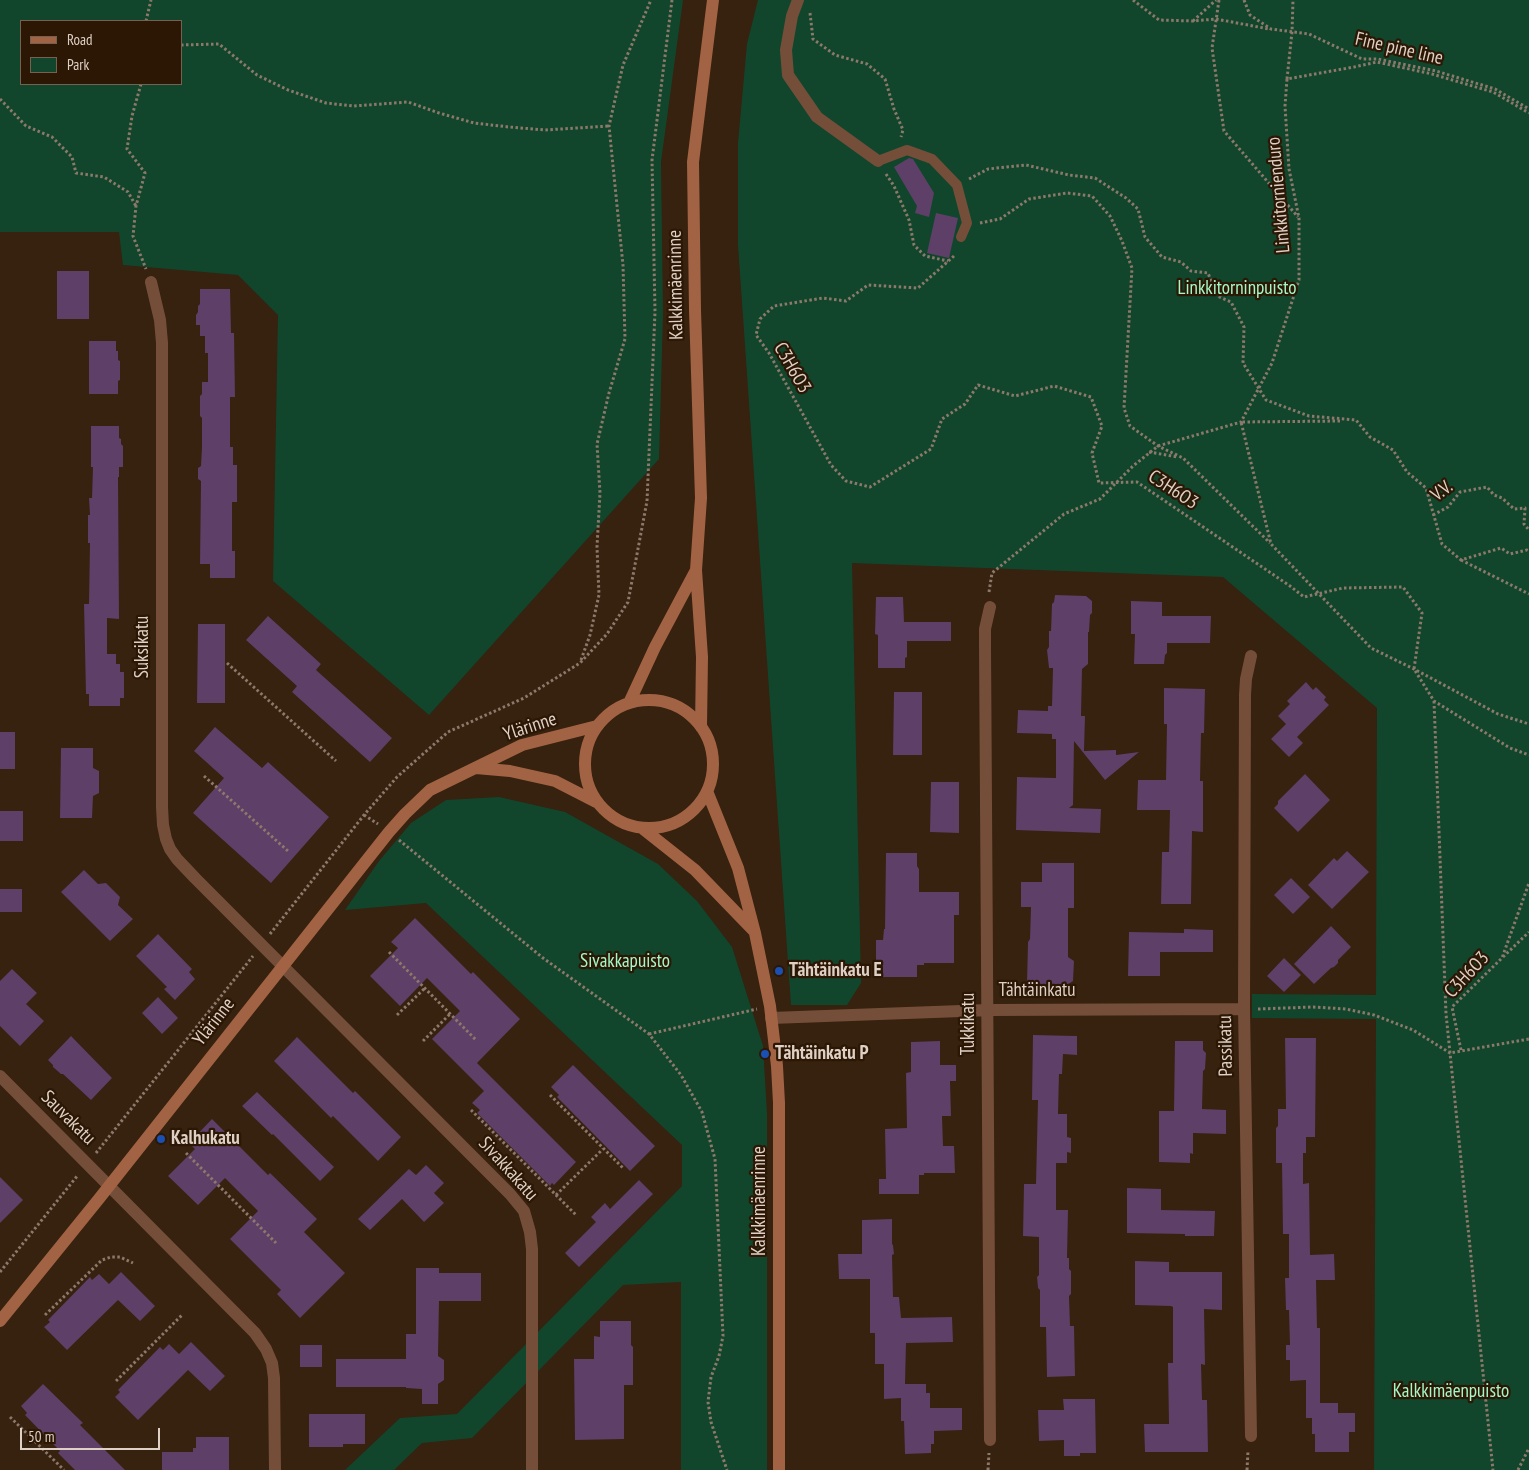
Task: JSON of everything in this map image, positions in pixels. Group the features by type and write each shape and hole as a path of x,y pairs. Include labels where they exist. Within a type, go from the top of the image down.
{"street":[{"name":"Kalkkimäenrinne","path":"701,727 702,657 696,570 700,498 693,162 713,0"},
{"path":"798,0 792,16 786,50 788,75 817,117 878,161"},
{"name":"Suksikatu","path":"151,282 160,320 162,343 163,825 170,849 177,859 282,966"},
{"name":"Kalkkimäenrinne","path":"629,703 654,647 696,570"},
{"name":"Tukkikatu","path":"990,607 985,629 990,1440"},
{"name":"Passikatu","path":"1251,656 1245,695 1244,1009 1251,1436"},
{"path":"642,700 669,703 692,717 708,739 713,765 712,778 707,791 701,802 692,812 668,826 642,828 616,820 596,802 590,790 584,764 590,738 597,726 612,712 629,703 642,700"},
{"name":"Ylärinne","path":"0,1321 389,832 430,790 522,745 597,726"},
{"name":"Ylärinne","path":"476,768 510,771 555,781 596,802"},
{"name":"Kalkkimäenrinne","path":"707,791 738,868 755,933 771,1012 778,1066 779,1470"},
{"path":"642,828 695,870 755,933"},
{"name":"Sivakkakatu","path":"282,966 503,1187 524,1211 530,1232 532,1249 532,1470"},
{"name":"Tähtäinkatu","path":"771,1012 1244,1009"},
{"name":"Sauvakatu","path":"0,1076 109,1186"},
{"path":"109,1186 255,1334 266,1350 272,1363 274,1378 275,1470"}],"lane":[{"path":"878,161 907,150 932,159 957,185 967,222 961,237"}],"path":[{"path":"146,20 151,0"},
{"path":"580,663 590,635 600,595 597,547 600,492 597,444 609,393 625,339 623,265 609,126 623,65 651,0"},
{"path":"0,1272 364,815 397,777 448,732 524,698 580,663 607,634 628,602 647,501 654,312 652,160 672,0"},
{"path":"1133,0 1159,20 1193,21 1216,19 1271,29"},
{"path":"1193,21 1218,0"},
{"path":"1218,0 1212,48 1224,131 1298,218"},
{"name":"Fine pine line","path":"1244,0 1250,15 1271,29 1309,34 1362,59 1378,59 1436,71 1495,89 1529,109"},
{"name":"Linkkitornienduro","path":"1241,422 1272,363 1299,280 1298,218 1289,169 1285,106 1293,0"},
{"path":"812,6 810,13 814,39 835,55 867,64 885,79 902,130 897,154"},
{"path":"182,45 219,44 256,75 288,90 326,103 354,106 408,102 474,123 544,130 609,126"},
{"path":"1287,79 1377,62 1432,74 1493,92 1529,114"},
{"path":"141,85 132,116 127,149 145,173 136,206 133,236 151,282"},
{"path":"0,99 26,126 52,137 72,157 76,173 104,177 128,192 136,206"},
{"path":"878,161 894,186 909,220 914,245 925,256 948,261 954,256 961,237"},
{"path":"957,185 988,169 1026,164 1095,178 1126,198 1138,209 1145,237 1162,257 1181,262 1191,271 1208,272 1217,296 1232,302 1244,327 1243,363 1266,400 1309,416 1356,420 1370,437 1393,450 1407,472 1426,488 1442,544 1461,560 1529,594"},
{"path":"967,222 982,223 1000,219 1029,198 1067,193 1092,196 1110,216 1132,268 1124,408 1130,426 1158,446 1183,458 1271,544 1371,648 1498,714 1529,724"},
{"name":"C3H6O3","path":"954,256 918,288 868,284 846,301 823,298 774,306 760,320 756,335 769,353 832,465 846,481 870,487 931,449 942,419 965,404 978,386 1015,396 1054,386 1091,396 1102,426 1092,453 1099,483 1137,482 1290,586 1304,598 1344,588 1403,587 1422,613 1414,669"},
{"path":"990,607 989,590 992,573 1064,514 1100,499 1116,482 1158,446 1241,422 1356,420"},
{"path":"1241,422 1271,544"},
{"path":"1149,452 1183,458"},
{"name":"V.V.","path":"1434,515 1448,507 1460,492 1487,487 1494,495 1502,498 1514,509 1525,508 1524,524 1529,530"},
{"path":"1461,560 1501,548 1510,554 1529,551"},
{"path":"227,663 336,761"},
{"path":"1414,669 1434,701 1510,748 1529,755"},
{"path":"1434,701 1446,1014 1493,1470"},
{"path":"204,776 288,851"},
{"path":"364,815 389,832 543,958 649,1034 681,1075 702,1112 716,1159 718,1249 724,1336 711,1377 708,1402 711,1422 727,1470"},
{"name":"C3H6O3","path":"1461,1050 1452,1007 1502,958 1529,883"},
{"path":"1502,958 1529,932"},
{"path":"389,952 476,1040"},
{"path":"397,1016 425,988"},
{"path":"1446,1014 1452,1007"},
{"path":"1244,1009 1346,1008 1374,1015 1413,1030 1450,1052 1529,1038"},
{"path":"649,1034 771,1012"},
{"path":"423,1041 450,1014"},
{"path":"550,1095 623,1168"},
{"path":"471,1110 576,1215"},
{"path":"556,1195 603,1149"},
{"path":"186,1154 276,1243"},
{"path":"45,1315 102,1260 120,1257 133,1263"},
{"path":"116,1381 183,1314"},
{"path":"10,1417 64,1470"},
{"path":"1518,1470 1529,1448"}],"green space":[{"path":"0,0 683,0 661,162 663,314 659,459 429,715 273,581 278,315 238,275 123,265 119,232 0,232"},
{"name":"Linkkitorninpuisto","path":"758,0 1529,0 1529,1470 1374,1470 1376,1019 1252,1018 1252,994 1376,995 1377,708 1223,577 852,563 861,983 847,1005 791,1005 738,245 738,143 747,44"},
{"name":"Sivakkapuisto","path":"499,797 565,812 658,864 697,901 732,947 763,1046 767,1113 767,1470 681,1470 681,1282 623,1285 472,1438 422,1443 394,1470 345,1470 400,1418 457,1414 682,1186 682,1145 426,903 345,910 379,861 411,823 446,800"}],"building":[{"path":"909,158 913,159 934,193 929,217 915,213 917,206 894,167"},
{"path":"936,213 958,218 949,258 927,253"},
{"path":"57,271 89,271 89,319 57,319"},
{"path":"200,289 230,289 231,333 234,333 235,397 230,397 230,447 233,447 233,465 237,465 237,502 232,502 232,551 235,551 235,578 210,578 210,564 200,564 201,481 198,479 198,468 201,466 202,418 200,416 200,396 202,394 202,382 208,382 208,353 205,353 205,336 200,336 200,325 196,325 196,315 200,304"},
{"path":"89,341 116,341 116,351 118,351 118,360 120,361 118,394 89,394"},
{"path":"91,426 119,426 119,438 123,446 123,467 119,467 118,477 119,619 107,618 107,654 116,654 116,664 120,664 120,672 124,672 124,698 120,698 120,706 89,706 89,694 86,694 84,604 89,604 90,543 88,543 88,515 90,515 89,498 92,498 93,467 91,467"},
{"path":"1055,595 1086,596 1092,601 1092,613 1090,615 1088,632 1088,664 1082,669 1081,716 1085,716 1084,751 1116,750 1116,755 1139,752 1105,780 1074,741 1073,805 1069,808 1101,809 1100,833 1016,830 1017,777 1056,778 1056,739 1052,739 1052,734 1017,733 1018,710 1048,711 1048,706 1052,706 1053,668 1049,668 1047,650 1049,647 1049,631 1051,631 1052,604"},
{"path":"876,597 903,597 904,622 951,622 951,641 907,641 905,668 878,668 878,635 875,634"},
{"path":"1131,601 1162,602 1162,616 1211,616 1210,643 1167,643 1164,664 1134,664 1135,634 1131,634"},
{"path":"268,616 321,664 316,670 392,738 370,762 292,692 297,686 246,640"},
{"path":"198,624 225,624 225,703 197,703"},
{"path":"1306,682 1313,690 1316,687 1326,697 1324,700 1329,705 1297,737 1303,743 1289,757 1271,739 1286,724 1278,716 1290,704 1287,701"},
{"path":"1164,688 1205,689 1204,733 1201,733 1200,781 1203,781 1203,832 1192,831 1191,904 1161,904 1162,852 1169,852 1170,810 1137,810 1138,780 1166,780 1167,724 1164,724"},
{"path":"894,692 922,692 922,755 893,755"},
{"path":"215,727 262,768 268,762 329,817 271,883 193,813 224,778 194,751"},
{"path":"0,732 15,732 15,769 0,769"},
{"path":"61,748 93,748 93,768 99,771 99,793 93,796 92,818 60,818"},
{"path":"1305,774 1330,800 1298,832 1274,808 1278,801"},
{"path":"931,782 959,782 959,833 930,832"},
{"path":"0,811 23,811 23,841 0,841"},
{"path":"1347,851 1369,872 1332,909 1308,885 1334,858 1337,861"},
{"path":"886,853 917,853 919,892 959,892 959,915 954,915 954,963 924,963 924,965 917,965 917,977 883,977 883,966 876,966 876,940 883,940 885,929"},
{"path":"1042,863 1074,863 1074,908 1068,908 1068,957 1074,961 1073,981 1067,985 1027,984 1031,907 1021,907 1021,882 1042,882"},
{"path":"84,870 98,884 106,883 120,897 118,905 133,919 110,941 61,892"},
{"path":"1291,878 1310,897 1293,914 1274,895"},
{"path":"0,889 22,889 22,912 0,912"},
{"path":"415,918 471,974 473,972 520,1019 477,1063 576,1162 554,1185 552,1183 550,1186 477,1113 480,1110 472,1103 484,1091 432,1039 460,1011 427,978 400,1006 370,976 398,948 391,942"},
{"path":"1331,926 1351,947 1334,967 1314,984 1294,964"},
{"path":"1184,929 1213,930 1213,952 1160,952 1160,976 1128,976 1129,932 1184,933"},
{"path":"158,934 192,969 189,972 195,979 175,1000 164,989 167,987 136,956"},
{"path":"1284,958 1301,975 1284,992 1267,976"},
{"path":"12,969 37,993 26,1004 44,1021 20,1046 0,1026 0,981"},
{"path":"158,997 178,1018 162,1034 142,1013"},
{"path":"1033,1035 1077,1036 1077,1055 1063,1054 1062,1074 1059,1074 1058,1114 1067,1114 1067,1137 1071,1138 1071,1153 1067,1152 1067,1163 1056,1163 1056,1210 1068,1210 1067,1258 1069,1258 1069,1269 1071,1271 1071,1294 1069,1296 1070,1326 1074,1326 1075,1376 1047,1377 1046,1327 1040,1327 1040,1290 1037,1277 1039,1275 1039,1237 1023,1236 1024,1184 1036,1184 1038,1100 1032,1100"},
{"path":"71,1036 112,1078 91,1100 53,1067 48,1060"},
{"path":"297,1037 353,1093 355,1091 401,1137 378,1161 333,1116 331,1118 274,1061"},
{"path":"1285,1038 1316,1038 1315,1137 1306,1137 1306,1153 1303,1153 1303,1184 1309,1183 1310,1255 1334,1254 1335,1280 1316,1280 1317,1328 1320,1328 1320,1403 1338,1403 1338,1413 1355,1413 1355,1432 1349,1432 1349,1452 1315,1452 1315,1434 1312,1434 1312,1418 1306,1418 1306,1380 1290,1381 1290,1360 1286,1360 1286,1345 1290,1345 1289,1310 1286,1310 1285,1278 1289,1278 1289,1234 1283,1234 1282,1163 1276,1163 1278,1109 1286,1109"},
{"path":"940,1041 940,1065 956,1065 956,1081 950,1081 951,1116 942,1116 943,1146 954,1146 955,1173 924,1173 924,1175 919,1175 919,1194 879,1194 879,1179 886,1179 885,1129 907,1128 906,1073 911,1072 911,1042"},
{"path":"1175,1041 1203,1041 1203,1050 1206,1053 1205,1069 1203,1071 1202,1109 1226,1110 1226,1134 1193,1133 1193,1154 1190,1153 1190,1163 1159,1162 1159,1111 1174,1111"},
{"path":"573,1065 655,1146 630,1171 557,1097 559,1095 551,1087"},
{"path":"257,1092 334,1167 320,1181 242,1106"},
{"path":"212,1119 268,1175 270,1173 317,1219 304,1232 345,1273 300,1318 277,1294 281,1290 230,1239 258,1211 225,1178 198,1205 168,1176 195,1149 189,1143"},
{"path":"426,1165 444,1183 434,1193 444,1203 424,1222 402,1199 370,1230 358,1219 409,1169 416,1175"},
{"path":"0,1177 23,1200 0,1223"},
{"path":"639,1180 653,1194 579,1267 565,1253 596,1222 591,1217 605,1203 610,1209"},
{"path":"1127,1188 1161,1189 1161,1210 1215,1211 1214,1236 1127,1233"},
{"path":"892,1219 894,1254 892,1255 893,1297 899,1297 901,1318 952,1317 953,1342 906,1343 905,1384 926,1384 926,1393 930,1393 930,1408 962,1408 962,1430 934,1431 934,1444 931,1444 931,1453 905,1454 904,1421 901,1421 901,1398 884,1399 884,1364 875,1364 875,1333 870,1333 870,1279 839,1279 838,1254 862,1254 862,1220"},
{"path":"1135,1261 1169,1262 1169,1272 1222,1272 1222,1310 1204,1309 1205,1365 1201,1364 1202,1400 1207,1400 1208,1452 1145,1452 1144,1424 1169,1424 1168,1363 1173,1363 1173,1307 1135,1305"},
{"path":"416,1268 439,1268 439,1273 481,1273 481,1301 439,1301 438,1356 444,1360 444,1380 438,1384 438,1404 422,1404 422,1389 406,1387 336,1387 336,1359 406,1359 406,1334 416,1334"},
{"path":"121,1272 155,1306 140,1321 118,1300 67,1350 44,1327 50,1322 48,1320 90,1277 92,1280 99,1274 109,1284"},
{"path":"600,1321 631,1321 633,1385 624,1385 624,1439 575,1440 574,1359 594,1359 594,1336 600,1337"},
{"path":"191,1342 225,1376 210,1391 188,1370 138,1420 115,1397 120,1392 118,1390 160,1347 163,1350 169,1344 179,1354"},
{"path":"300,1345 322,1345 322,1367 300,1367"},
{"path":"43,1384 83,1423 80,1425 125,1470 75,1470 58,1453 60,1451 25,1415 27,1413 21,1406"},
{"path":"1063,1399 1095,1399 1096,1453 1064,1456 1064,1440 1039,1441 1038,1410 1064,1410"},
{"path":"309,1414 365,1414 365,1444 343,1444 343,1447 309,1447"},
{"path":"196,1437 229,1437 229,1470 162,1470 162,1452 193,1452 193,1448 196,1448"}],"place":[{"name":"Tähtäinkatu E","path":"779,971"},
{"name":"Tähtäinkatu P","path":"765,1054"},
{"name":"Kalhukatu","path":"161,1139"}],"park label":[{"name":"Kalkkimäenpuisto","path":"1451,1392"}]}
